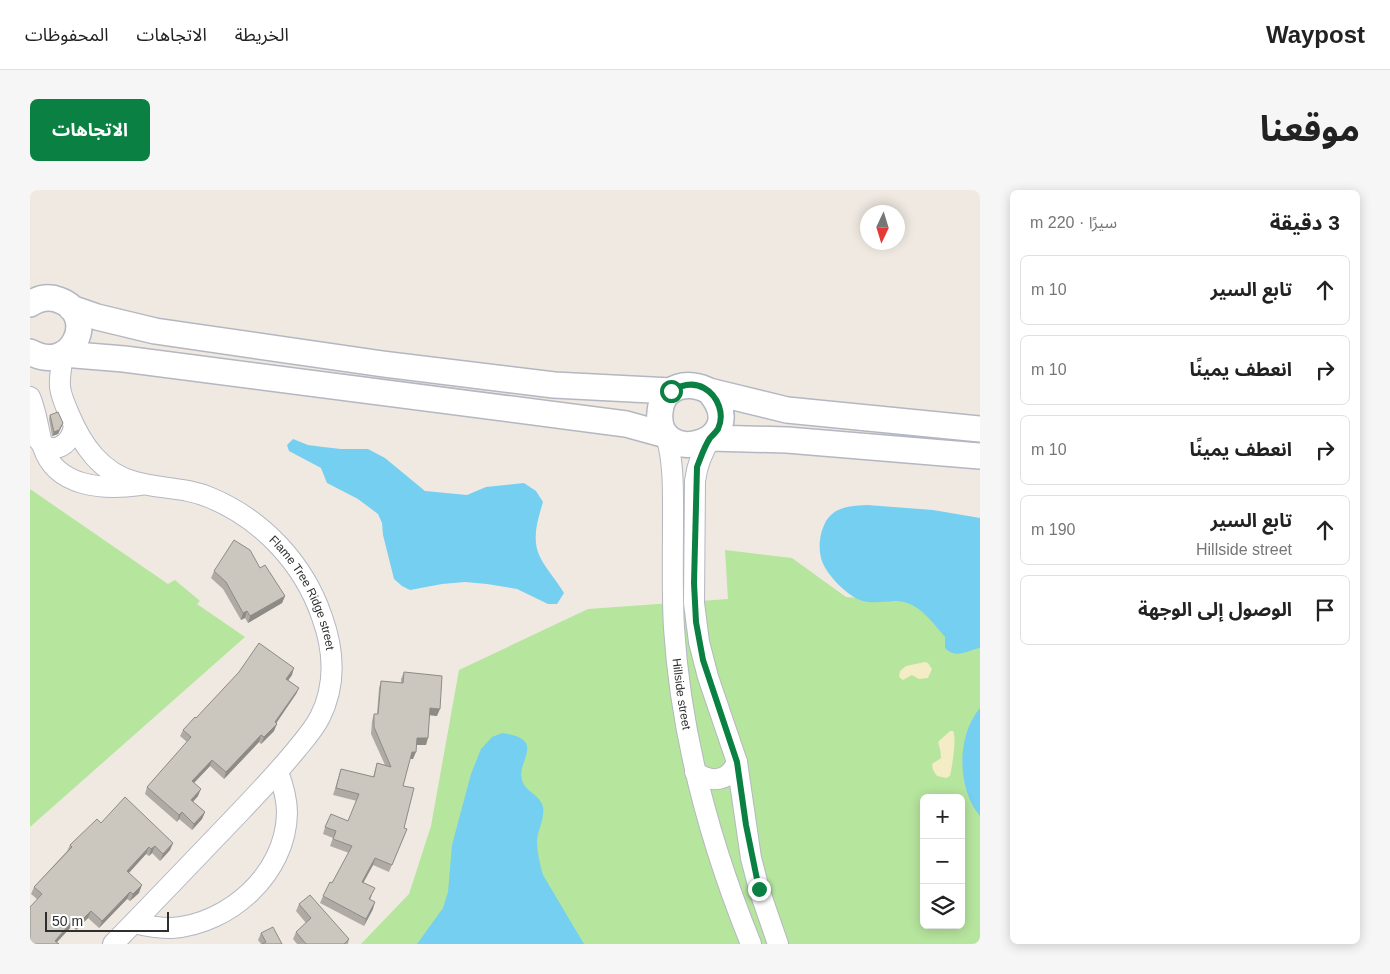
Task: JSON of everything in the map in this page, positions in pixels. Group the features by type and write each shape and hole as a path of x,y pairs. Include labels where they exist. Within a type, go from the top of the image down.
{"street":[{"path":"30,352 38,357 48,359 64,354 74,345 78,336 79,326 77,316 63,302 54,298 44,298 31,302"},
{"path":"71,308 97,317 154,331 383,364 554,385 671,391"},
{"path":"64,354 124,359 626,424 666,434"},
{"name":"Flame Tree Ridge street","path":"64,354 60,386 64,403 80,440 98,461 133,482 187,490 210,497 252,521 286,553 311,590 322,615 331,648 331,684 327,701 320,718 309,734 278,772 113,944"},
{"path":"709,391 716,399 720,409 721,419 718,430 702,444 692,446 674,441 666,434 662,426 659,417 660,407 664,398 671,391 689,384 700,386 709,391 787,410 980,429"},
{"name":"Flame Tree Ridge street","path":"30,397 46,455 63,473 88,485 116,488 147,484"},
{"name":"Flame Tree Ridge street","path":"30,424 43,445"},
{"path":"43,445 50,448 64,445 73,434 74,427"},
{"name":"Hillside street","path":"666,434 671,451 673,481 674,628 695,772 722,868 751,944"},
{"path":"711,438 787,440 980,456"},
{"name":"Hillside street","path":"711,438 697,467 695,481 694,602 703,660 737,762 752,858 759,889 778,944"},
{"path":"695,772 702,778 719,780 728,776 734,770 737,762"},
{"path":"134,923 152,927 171,928 208,920 225,912 241,901 254,888 277,855 284,834 287,813 285,792 278,772"}],"green space":[{"path":"30,489 168,584 175,580 200,601 197,604 245,637 30,827"},
{"path":"725,550 792,558 846,597 980,609 980,944 361,944 409,894 431,826 459,670 588,609 728,599"}],"sand":[{"path":"925,662 932,669 928,678 919,679 912,675 903,680 899,677 900,671 906,666"},
{"path":"950,731 953,731 954,734 954,753 950,776 946,778 937,776 932,764 941,758 938,743"}],"water":[{"path":"293,439 308,445 341,449 368,449 385,458 425,491 467,495 486,487 524,483 536,491 543,502 536,529 537,550 542,562 564,593 557,604 548,604 517,589 487,584 465,582 410,590 402,586 394,579 383,535 382,523 378,514 358,499 327,483 321,468 289,451 287,445"},
{"path":"867,505 933,510 980,518 980,648 958,654 949,652 945,648 945,637 917,608 906,603 894,601 869,602 857,599 832,578 823,564 820,553 820,539 824,525 834,512 850,507"},
{"path":"980,708 980,816 972,805 967,792 962,762 963,747 967,733 972,720"},
{"path":"502,733 516,736 524,740 527,745 521,773 524,784 539,799 543,807 537,841 543,875 584,944 417,944 443,908 448,892 452,845 471,774 481,749 492,737"}],"building":[{"path":"58,412 63,423 59,430 54,432 50,415"},
{"path":"234,540 250,550 260,568 265,565 285,596 250,616 247,611 243,613 226,582 214,571"},
{"path":"259,643 294,668 286,679 299,688 275,722 277,724 264,737 261,735 226,772 212,760 192,781 201,789 191,800 205,812 194,824 182,812 179,815 147,787 191,737 183,730 239,672"},
{"path":"404,672 442,676 440,709 430,708 428,738 417,738 416,752 412,752 403,786 414,788 404,828 407,829 392,865 375,858 362,882 375,888 369,899 375,902 366,919 323,896 352,846 333,839 336,831 325,827 331,814 348,821 359,794 336,788 341,769 374,777 377,763 391,767 374,727 374,714 378,714 381,681 403,683"},
{"path":"125,797 173,843 163,854 155,846 151,849 149,847 127,871 142,885 133,894 130,892 102,921 91,911 79,923 74,919 55,941 59,944 30,944 30,907 42,894 34,887 72,847 70,845 97,819 101,823"},
{"path":"310,895 349,939 344,944 306,944 296,932 311,918 299,904"},
{"path":"273,927 282,944 262,944 266,942 261,933"}],"route":[{"path":"671,391 689,384 700,386 709,391 716,399 720,409 721,419 718,430 702,453 695,481 694,602 703,660 737,762 746,825 759,889"}]}
